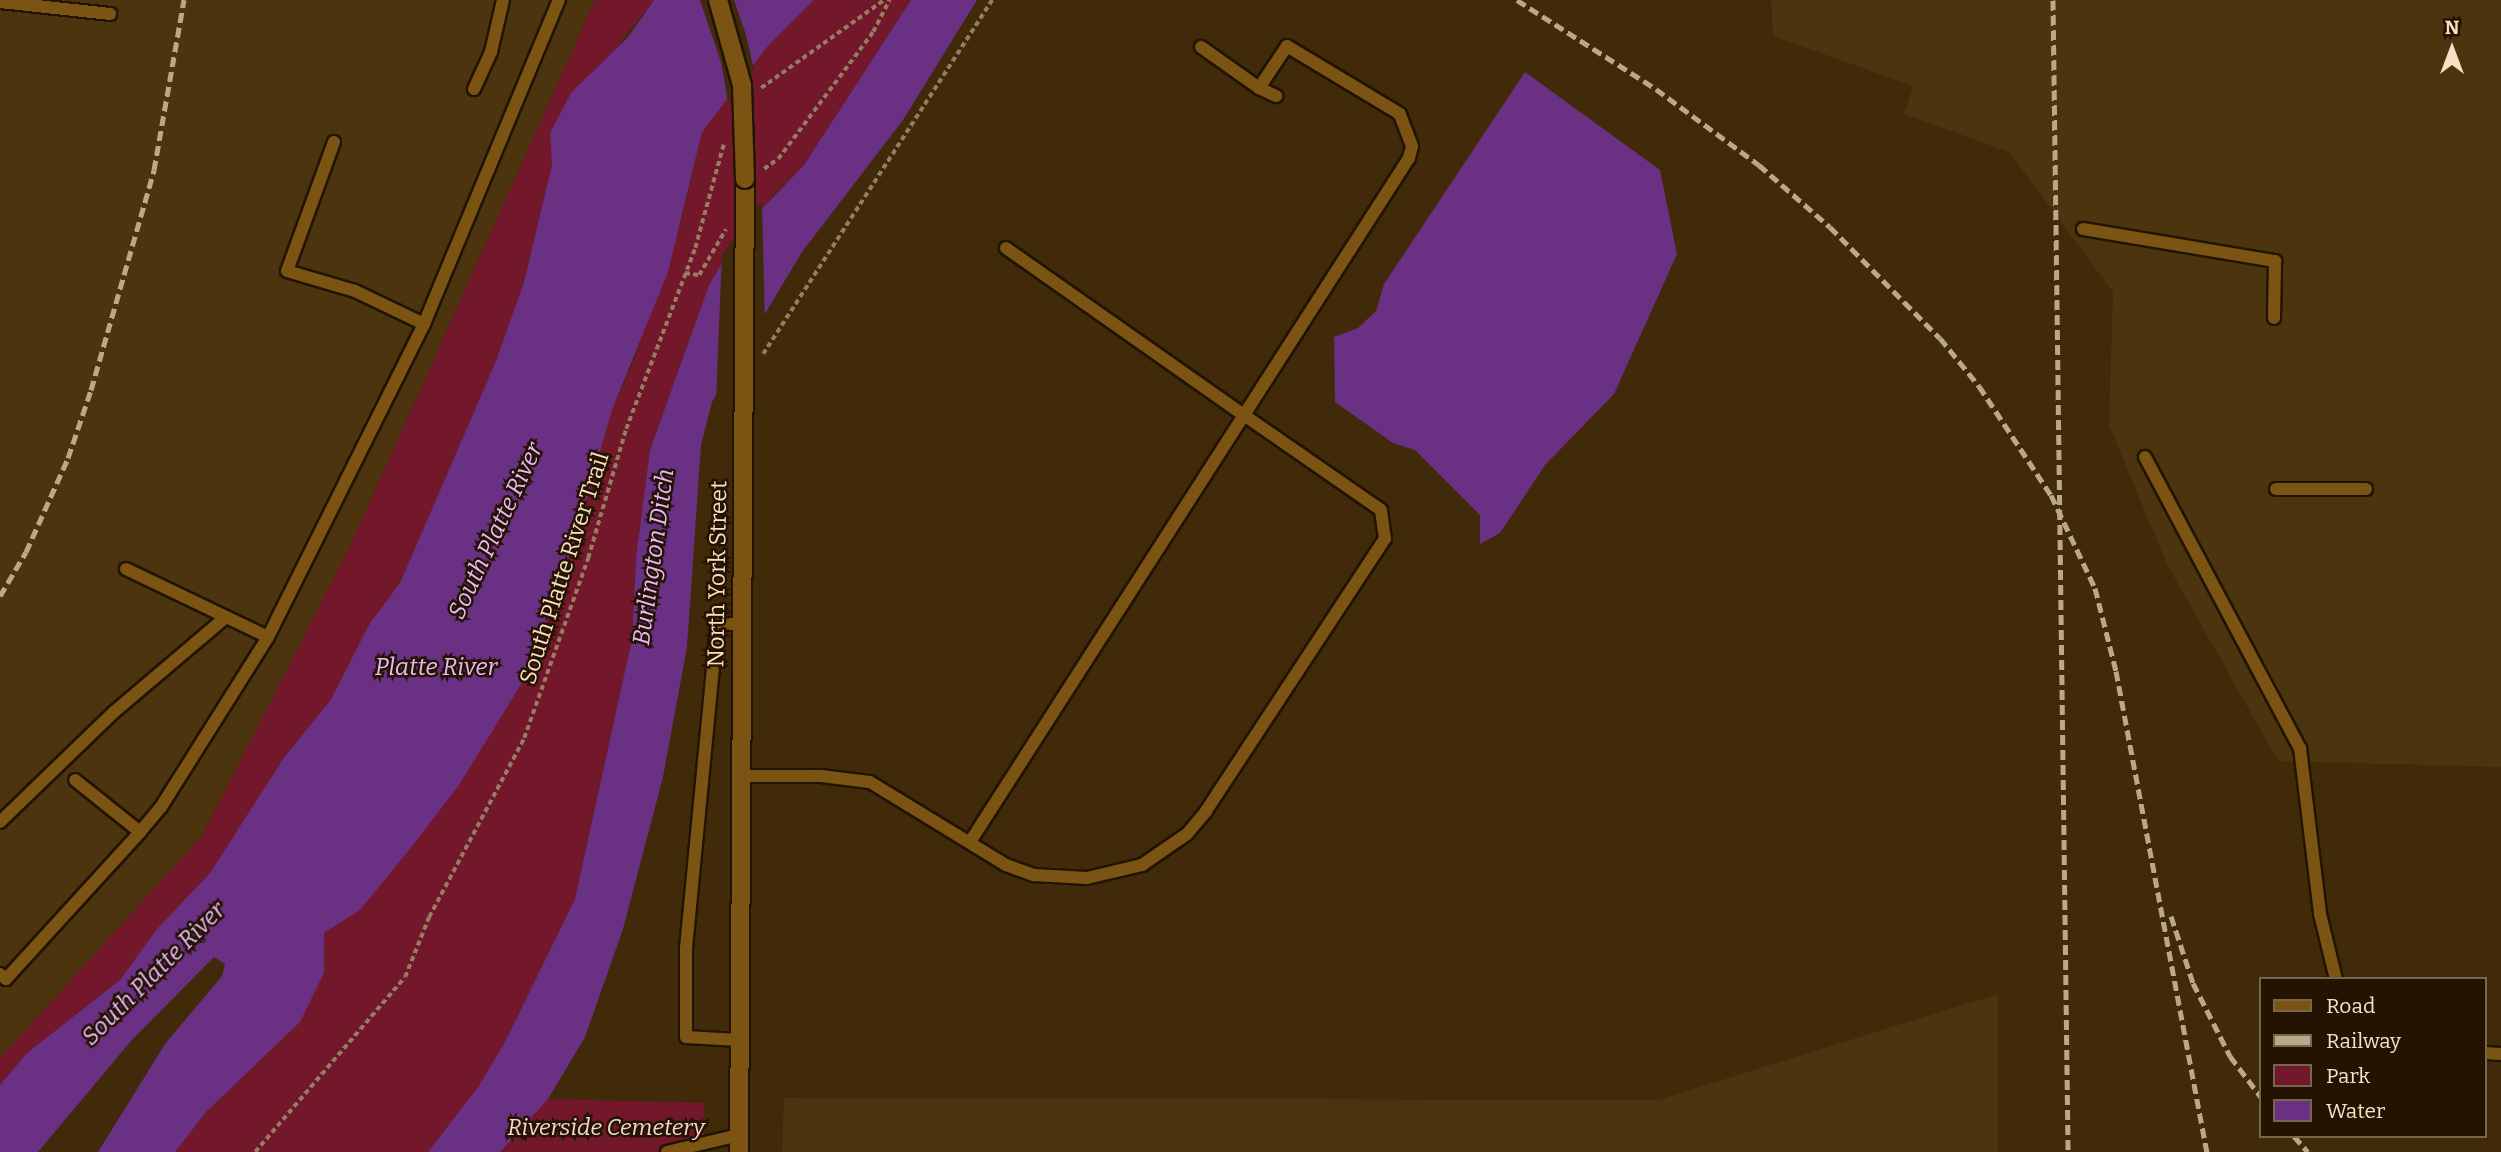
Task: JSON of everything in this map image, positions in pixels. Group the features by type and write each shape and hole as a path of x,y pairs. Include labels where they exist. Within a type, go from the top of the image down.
{"main road":[{"name":"North York Street","path":"718,0 741,85 753,176 744,227 739,1144"}],"lane":[{"path":"474,89 491,52 503,0"},
{"path":"2,979 161,807 268,637 424,324 559,0"},
{"path":"0,2 110,14"},
{"path":"970,842 1409,158 1412,146 1400,114 1287,46 1259,88"},
{"path":"1200,47 1259,88 1276,96"},
{"path":"334,142 287,271 355,291 424,324"},
{"path":"2083,229 2275,261 2274,318"},
{"path":"740,776 821,776 870,782 1006,865 1062,879 1114,875 1166,851 1206,811 1385,539 1381,510 1006,248"},
{"path":"2145,457 2300,748 2320,914 2336,977"},
{"path":"2276,489 2366,489"},
{"path":"126,569 268,637"},
{"path":"0,822 114,712 226,617"},
{"path":"739,1040 686,1038 686,948 717,624 742,624"},
{"path":"75,780 140,832"},
{"path":"667,1152 739,1144"}],"path":[{"path":"753,176 778,159 859,52 886,0"},
{"path":"757,91 886,0"},
{"path":"744,365 763,354 992,0"},
{"name":"South Platte River Trail","path":"255,1152 405,977 429,917 524,738 589,558 626,429 685,273 725,140"},
{"path":"685,273 699,275 724,232"}],"shaded area":[{"path":"0,0 595,0 350,546 202,836 0,1058"},
{"path":"1771,0 2501,0 2501,767 2278,761 2167,564 2109,425 2113,292 2009,152 1904,114 1913,86 1773,36"},
{"path":"1998,994 1998,1152 782,1152 784,1098 1658,1100"}],"green space":[{"path":"595,0 654,0 550,132 552,165 524,282 496,361 400,583 370,623 330,701 285,756 210,873 157,929 120,980 27,1053 0,1085 0,1058 202,836 350,546"},
{"path":"814,0 911,0 804,165 773,195 709,285 650,450 636,557 632,639 575,899 505,1042 478,1087 428,1152 175,1152 206,1112 300,1022 324,973 324,933 360,910 528,673 576,536 612,410 634,360 681,222 702,132 768,46"},
{"name":"Riverside Cemetery","path":"548,1099 704,1103 704,1152 500,1152"}],"water":[{"name":"Platte River","path":"654,0 814,0 768,46 702,132 668,272 612,410 576,536 528,673 459,785 413,845 360,910 324,933 324,973 300,1022 206,1112 175,1152 98,1152 165,1044 222,976 225,964 214,957 131,1041 38,1152 0,1152 0,1085 27,1053 120,980 157,929 210,873 285,756 330,701 370,623 400,583 496,361 524,282 552,165 550,133 571,93 629,36"},
{"name":"Burlington Ditch","path":"911,0 977,0 903,120 802,252 712,402 701,445 687,647 663,777 623,929 585,1037 548,1099 500,1152 428,1152 478,1087 505,1042 575,899 632,639 636,557 650,450 709,285 744,227 804,165"},
{"path":"1525,72 1660,170 1677,254 1614,394 1545,465 1500,533 1480,544 1480,515 1415,450 1393,443 1335,402 1334,337 1358,328 1376,311 1384,284"}],"pier":[{"path":"700,0 734,0 745,32 754,69 728,102 721,62"},
{"path":"762,201 765,326 716,400 722,255"}],"railway":[{"path":"0,596 26,552 68,458 91,390 154,170 184,0"},
{"path":"1517,0 1656,89 1759,165 1830,227 1940,338 1979,386 2051,495 2095,588 2116,671 2207,1152"},
{"path":"2053,0 2068,1152"},
{"path":"2171,916 2193,983 2230,1056 2260,1096"},
{"path":"2296,1138 2308,1152"}],"water label":[{"name":"South Platte River","path":"496,531"},
{"name":"South Platte River","path":"154,974"}]}
